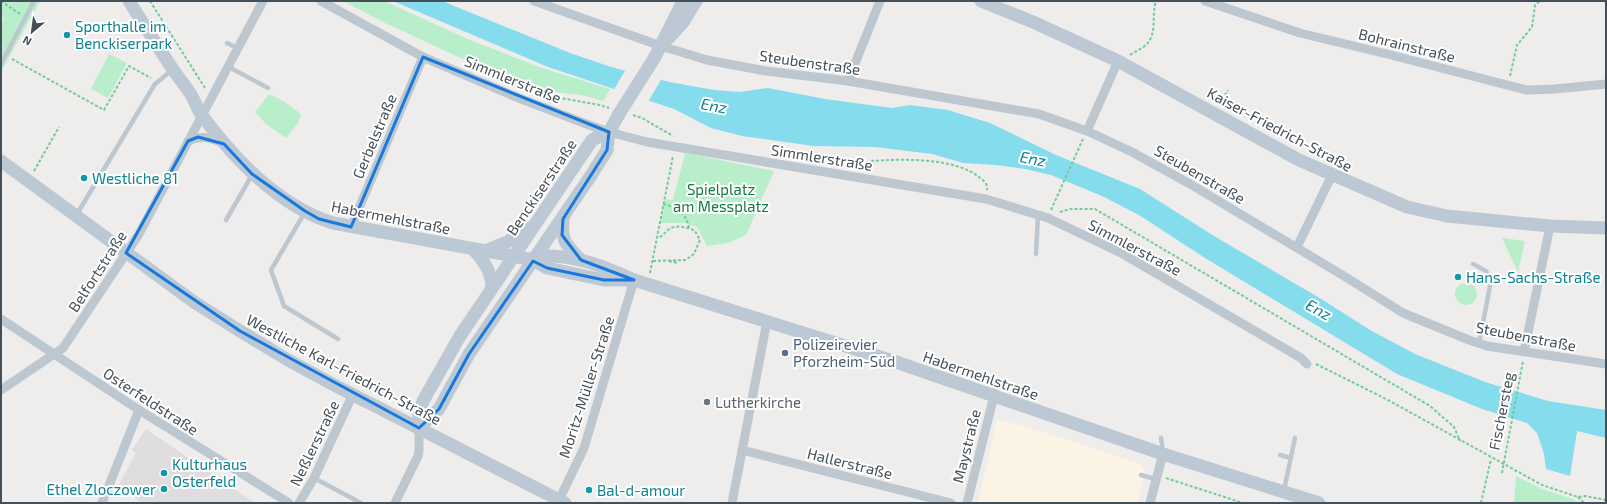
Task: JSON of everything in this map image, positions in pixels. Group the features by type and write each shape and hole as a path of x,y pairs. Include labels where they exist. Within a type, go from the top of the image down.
{"main road":[{"name":"Habermehlstraße","path":"129,1 173,70 191,94 202,115 224,144 252,174 281,196 319,219 351,227 513,256 534,259 542,256 552,256 581,260 606,267 647,285 893,361 1286,496 1320,503"},
{"path":"419,428 439,409 469,354 518,280 563,219 607,150 608,132 658,52 684,1"},
{"path":"658,52 684,21 696,1"},
{"name":"Kaiser-Friedrich-Straße","path":"981,1 1033,22 1121,63 1299,160 1407,207 1447,216 1550,226 1606,228"},
{"name":"Benckiserstraße","path":"419,428 423,401 460,336 592,140 608,132"},
{"name":"Westliche Karl-Friedrich-Straße","path":"1,161 194,302 240,331 288,360 562,501"},
{"path":"563,219 562,229 564,242 581,260"},
{"path":"492,287 490,272 479,250 507,242 536,223"},
{"name":"Habermehlstraße","path":"534,259 547,268 604,280 634,280"}],"street":[{"name":"Belfortstraße","path":"1,390 56,355 63,348 138,234 263,1"},
{"name":"Simmlerstraße","path":"322,1 423,57 516,97 608,132 647,142 675,147 986,199 1038,214 1123,254 1301,358 1307,364"},
{"name":"Steubenstraße","path":"534,1 658,52 848,81 1039,114 1087,131 1146,160 1296,247 1403,313 1487,346 1606,364"},
{"path":"848,81 880,1"},
{"name":"Bohrainstraße","path":"1205,1 1300,33 1398,56 1526,90 1555,90 1606,84"},
{"name":"Gerbelstraße","path":"351,227 423,57"},
{"path":"1087,131 1121,63"},
{"path":"188,141 198,137 210,138 224,144"},
{"path":"1296,247 1332,175"},
{"path":"1524,352 1550,226"},
{"name":"Moritz-Müller-Straße","path":"562,501 584,448 634,280"},
{"name":"Osterfeldstraße","path":"1,319 139,410 289,503"},
{"path":"732,503 767,321"},
{"name":"Neßlerstraße","path":"299,503 314,478 353,394"},
{"name":"Maystraße","path":"967,503 994,396"},
{"path":"102,503 139,410"},
{"path":"395,503 420,451 419,428"},
{"name":"Hallerstraße","path":"742,450 951,503"},
{"path":"1150,503 1163,454"}],"lane":[{"path":"1,64 34,1"},
{"path":"227,44 237,48"},
{"path":"228,66 268,88"},
{"path":"76,216 155,84 173,70"},
{"path":"226,220 252,174"},
{"path":"305,211 271,270 284,306 338,339"},
{"path":"1036,254 1038,214"},
{"path":"1474,264 1486,271 1491,281 1479,343"},
{"path":"994,396 998,381"},
{"path":"1161,438 1163,454"},
{"path":"1286,496 1295,438"},
{"path":"1280,455 1291,458"},
{"path":"1141,475 1156,477"},
{"path":"314,478 361,503"}],"path":[{"path":"1,1 25,17"},
{"path":"150,1 211,97"},
{"path":"1121,63 1131,54 1146,46 1151,36 1155,20 1154,6 1156,1"},
{"path":"1508,85 1517,45 1532,27 1534,5 1540,1"},
{"path":"6,56 104,110 130,66 158,81"},
{"path":"1215,113 1228,90"},
{"path":"537,94 600,104"},
{"path":"642,118 671,134 687,149"},
{"path":"29,181 59,127"},
{"path":"1054,204 1080,144"},
{"path":"647,285 658,238 663,204 675,147"},
{"path":"868,168 870,161 887,160 936,162 961,167 977,175 985,182 987,187 986,199"},
{"path":"663,204 672,206 679,210 688,222 690,228"},
{"path":"1048,218 1061,211 1095,210 1430,406 1454,427 1460,441"},
{"path":"653,261 678,259 686,260 694,254 700,240 695,231 690,228 678,226 670,228 664,235 658,238"},
{"path":"668,261 678,263"},
{"name":"Fischersteg","path":"1502,472 1504,452 1522,362"},
{"path":"1307,364 1318,364 1388,400 1502,465 1542,485 1578,497 1586,496 1606,500"},
{"path":"1481,503 1491,458"},
{"path":"1156,477 1243,503"},
{"path":"1578,497 1584,503"}],"highlighted area":[{"path":"423,57 609,132 607,150 563,219 562,235 581,260 634,280 604,280 547,268 533,261 469,354 439,409 419,428 240,331 126,253 188,141 198,137 224,144 252,174 305,211 319,219 351,227"}],"shaded area":[{"path":"997,420 1021,425 1141,464 1145,472 1138,503 978,503"},
{"path":"146,429 255,503 142,503 135,498 116,490 136,453 132,450"}],"green space":[{"path":"1,1 40,1 1,72 1,25 4,18 1,16"},
{"path":"343,1 384,1 470,40 542,68 610,89 603,101 582,95 553,92 495,74 385,23"},
{"path":"109,54 127,63 108,98 91,89"},
{"path":"269,94 285,102 301,114 299,122 286,138 267,125 255,112"},
{"name":"Spielplatz am Messplatz","path":"685,153 774,171 746,235 728,243 707,246 697,227 685,223 660,223 665,199 673,200"},
{"path":"1502,238 1525,241 1518,272"},
{"path":"1462,283 1470,283 1477,290 1477,298 1470,305 1462,305 1455,298 1455,290"},
{"path":"1516,476 1542,489 1573,499 1579,503 1514,503"}],"water":[{"name":"Enz","path":"393,1 442,1 570,53 611,67 669,82 714,90 740,92 768,88 825,99 892,108 910,105 948,110 990,123 1056,155 1140,189 1214,236 1323,300 1370,330 1415,354 1485,382 1548,401 1606,410 1606,438 1577,431 1570,476 1546,469 1544,454 1537,433 1527,423 1482,409 1397,374 1205,258 1139,215 1102,196 1051,175 1025,169 996,165 963,163 932,154 875,147 814,146 742,136 711,128 674,109 548,67"}],"pier":[{"path":"626,69 662,78 648,102 613,91"}],"place":[{"name":"Sporthalle im Benckiserpark","path":"67,35"},
{"name":"Westliche 81","path":"84,178"},
{"name":"Hans-Sachs-Straße","path":"1458,277"},
{"name":"Polizeirevier Pforzheim-Süd","path":"785,353"},
{"name":"Lutherkirche","path":"707,402"},
{"name":"Kulturhaus Osterfeld","path":"164,473"},
{"name":"Ethel Zloczower","path":"164,489"},
{"name":"Bal-d-amour","path":"589,490"}]}
